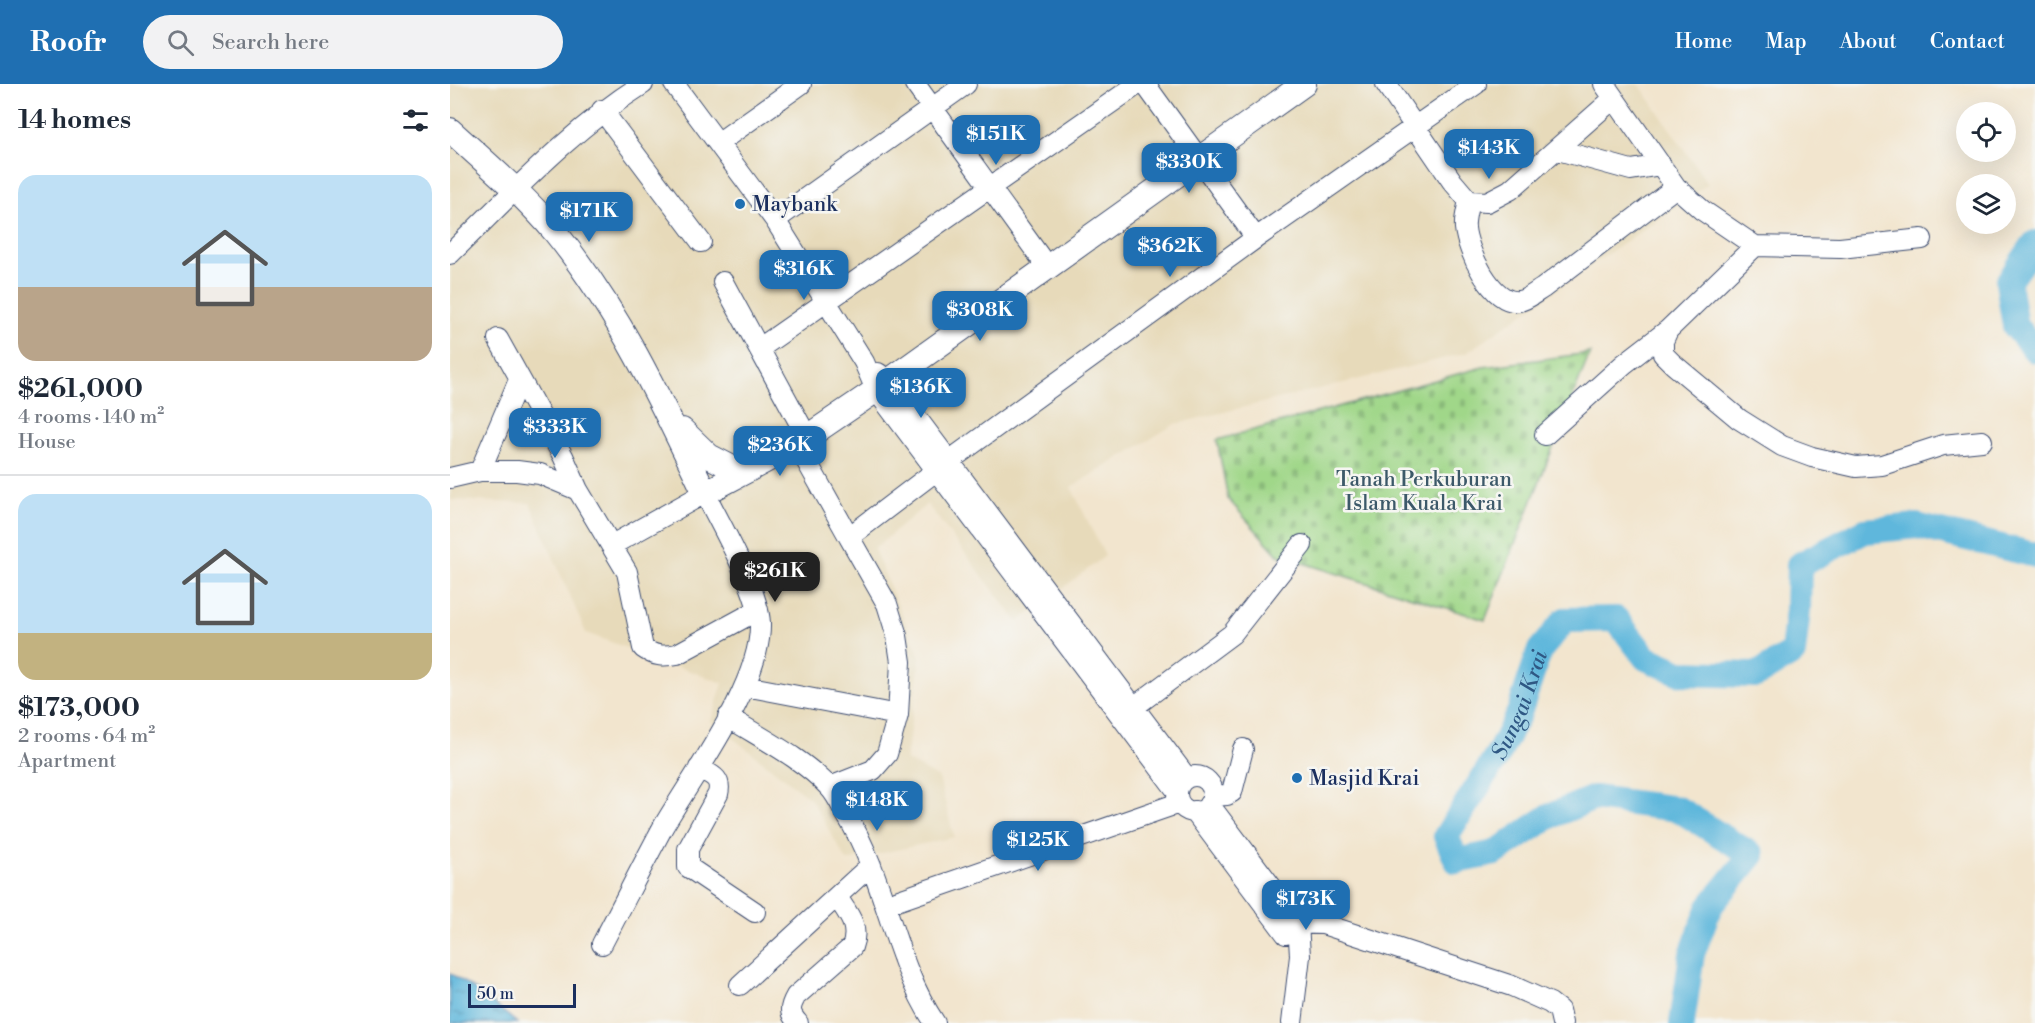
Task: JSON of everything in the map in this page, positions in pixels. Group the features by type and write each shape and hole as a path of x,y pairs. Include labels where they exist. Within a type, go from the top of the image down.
{"main road":[{"path":"450,130 554,231 598,289 664,407 705,493 802,440 882,386 1304,84"},
{"path":"664,407 695,445 720,463 742,473"}],"street":[{"path":"450,254 602,110 643,84"},
{"path":"674,84 775,220 864,362 1127,712 1289,922 1300,956 1292,1023"},
{"path":"718,142 801,84"},
{"path":"915,84 1048,268"},
{"path":"775,220 966,84"},
{"path":"760,348 1138,84"},
{"path":"1145,84 1256,238"},
{"path":"1386,84 1415,129 1469,201 1487,202 1510,190 1558,150 1608,92 1677,187 1702,210 1755,246 1840,248 1922,239"},
{"path":"849,537 1256,238 1415,129 1476,84"},
{"path":"602,110 701,242"},
{"path":"1558,150 1631,170 1661,165"},
{"path":"1469,201 1464,226 1468,245 1492,288 1505,300 1520,301 1543,288 1677,187"},
{"path":"1545,435 1615,371 1668,330 1755,246"},
{"path":"723,282 760,348 849,537 887,604 897,636 901,662 898,715 887,754 873,770 830,787"},
{"path":"1668,330 1663,341 1663,354 1673,364 1739,419 1782,446 1812,457 1856,467 1882,465 1943,445 1982,441"},
{"path":"498,339 563,456 578,490 627,572 643,648 652,654 665,657 677,654 758,610"},
{"path":"480,471 519,380"},
{"path":"450,478 480,471 540,474 578,490"},
{"path":"602,944 663,828 745,686 758,646 760,623 758,610 705,493 612,545"},
{"path":"1127,712 1232,634 1302,545"},
{"path":"745,686 898,715"},
{"path":"728,717 802,765 830,787 854,827 871,865 918,991 935,1023"},
{"path":"885,905 1193,797 1227,795 1232,792 1242,749"},
{"path":"699,768 717,778 720,785 718,794 688,849 688,867 755,912"},
{"path":"740,985 871,865"},
{"path":"798,1023 790,1013 790,1006 795,996 852,947 855,939 854,922 837,897"},
{"path":"1289,922 1323,924 1512,986 1550,1003 1559,1010 1562,1023"}],"shaded area":[{"path":"450,84 1639,84 1708,184 1466,353 1175,424 1071,487 1105,556 1018,622 927,504 874,549 920,657 906,760 939,778 954,837 847,861 811,799 711,721 723,683 586,633 530,503 450,500"}],"green space":[{"name":"Tanah Perkuburan Islam Kuala Krai","path":"1590,353 1485,620 1278,555 1228,499 1217,440 1483,367"}],"water":[{"path":"450,973 483,995 517,1023 450,1023"}],"waterway":[{"name":"Sungai Krai","path":"2035,243 2008,282 2015,326 2035,350"},
{"name":"Sungai Krai","path":"1682,1023 1692,954 1710,906 1752,855 1678,809 1594,798 1548,817 1495,853 1457,861 1446,836 1499,753 1519,713 1540,650 1565,620 1616,619 1646,658 1680,673 1756,675 1793,653 1798,610 1799,565 1865,531 1917,526 2035,555"}],"place":[{"name":"Maybank","path":"740,204"},
{"name":"Masjid Krai","path":"1297,778"}]}
